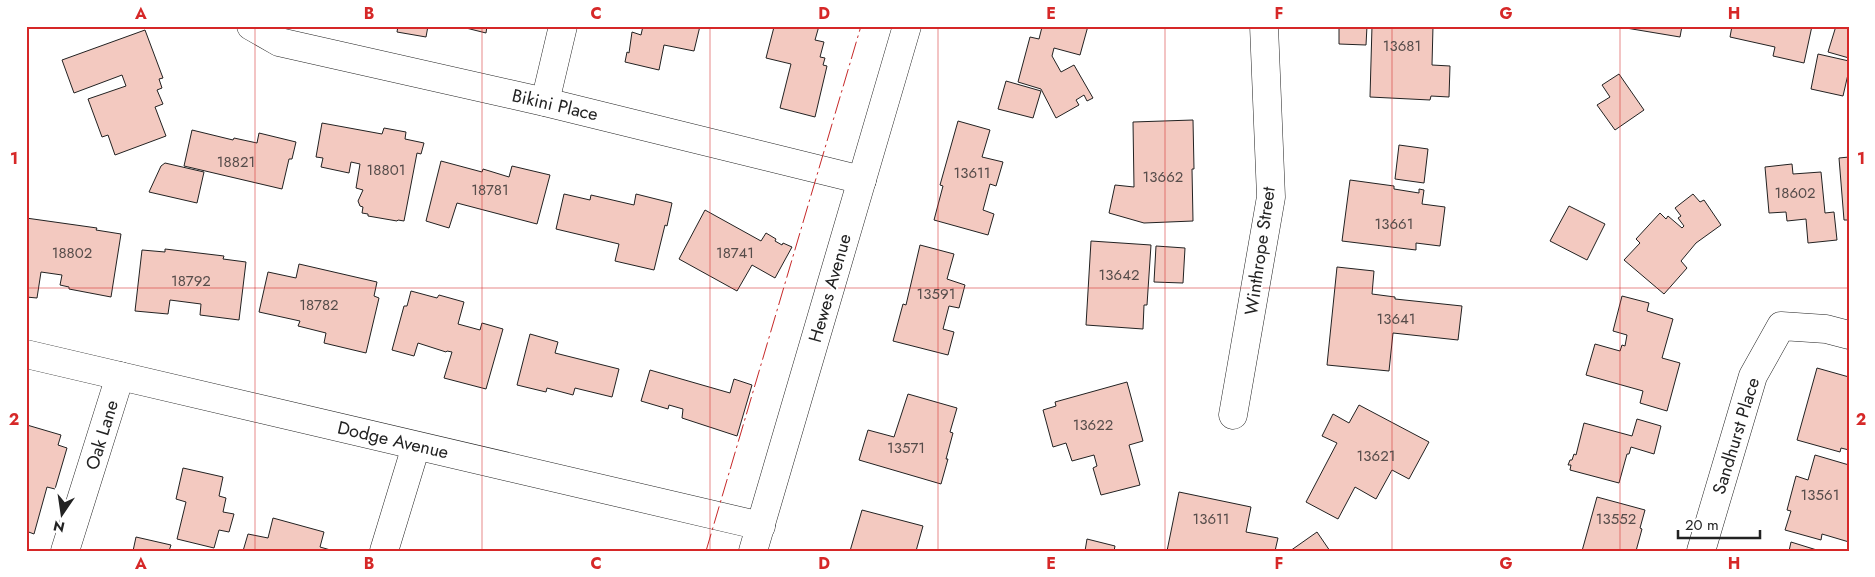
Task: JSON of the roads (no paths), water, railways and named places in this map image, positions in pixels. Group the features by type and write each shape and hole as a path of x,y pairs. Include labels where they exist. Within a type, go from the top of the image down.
{"street":[{"name":"Bikini Place","path":"251,26 279,42 545,102 862,180"},
{"path":"545,102 563,26"},
{"name":"Hewes Avenue","path":"757,538 907,26"},
{"name":"Winthrope Street","path":"1233,416 1271,197 1264,26"},
{"name":"Sandhurst Place","path":"1701,551 1753,376 1781,326 1826,329 1849,335"},
{"name":"Dodge Avenue","path":"26,354 416,446 757,538"},
{"name":"Oak Lane","path":"65,551 120,376"},
{"path":"384,551 416,446"}]}
